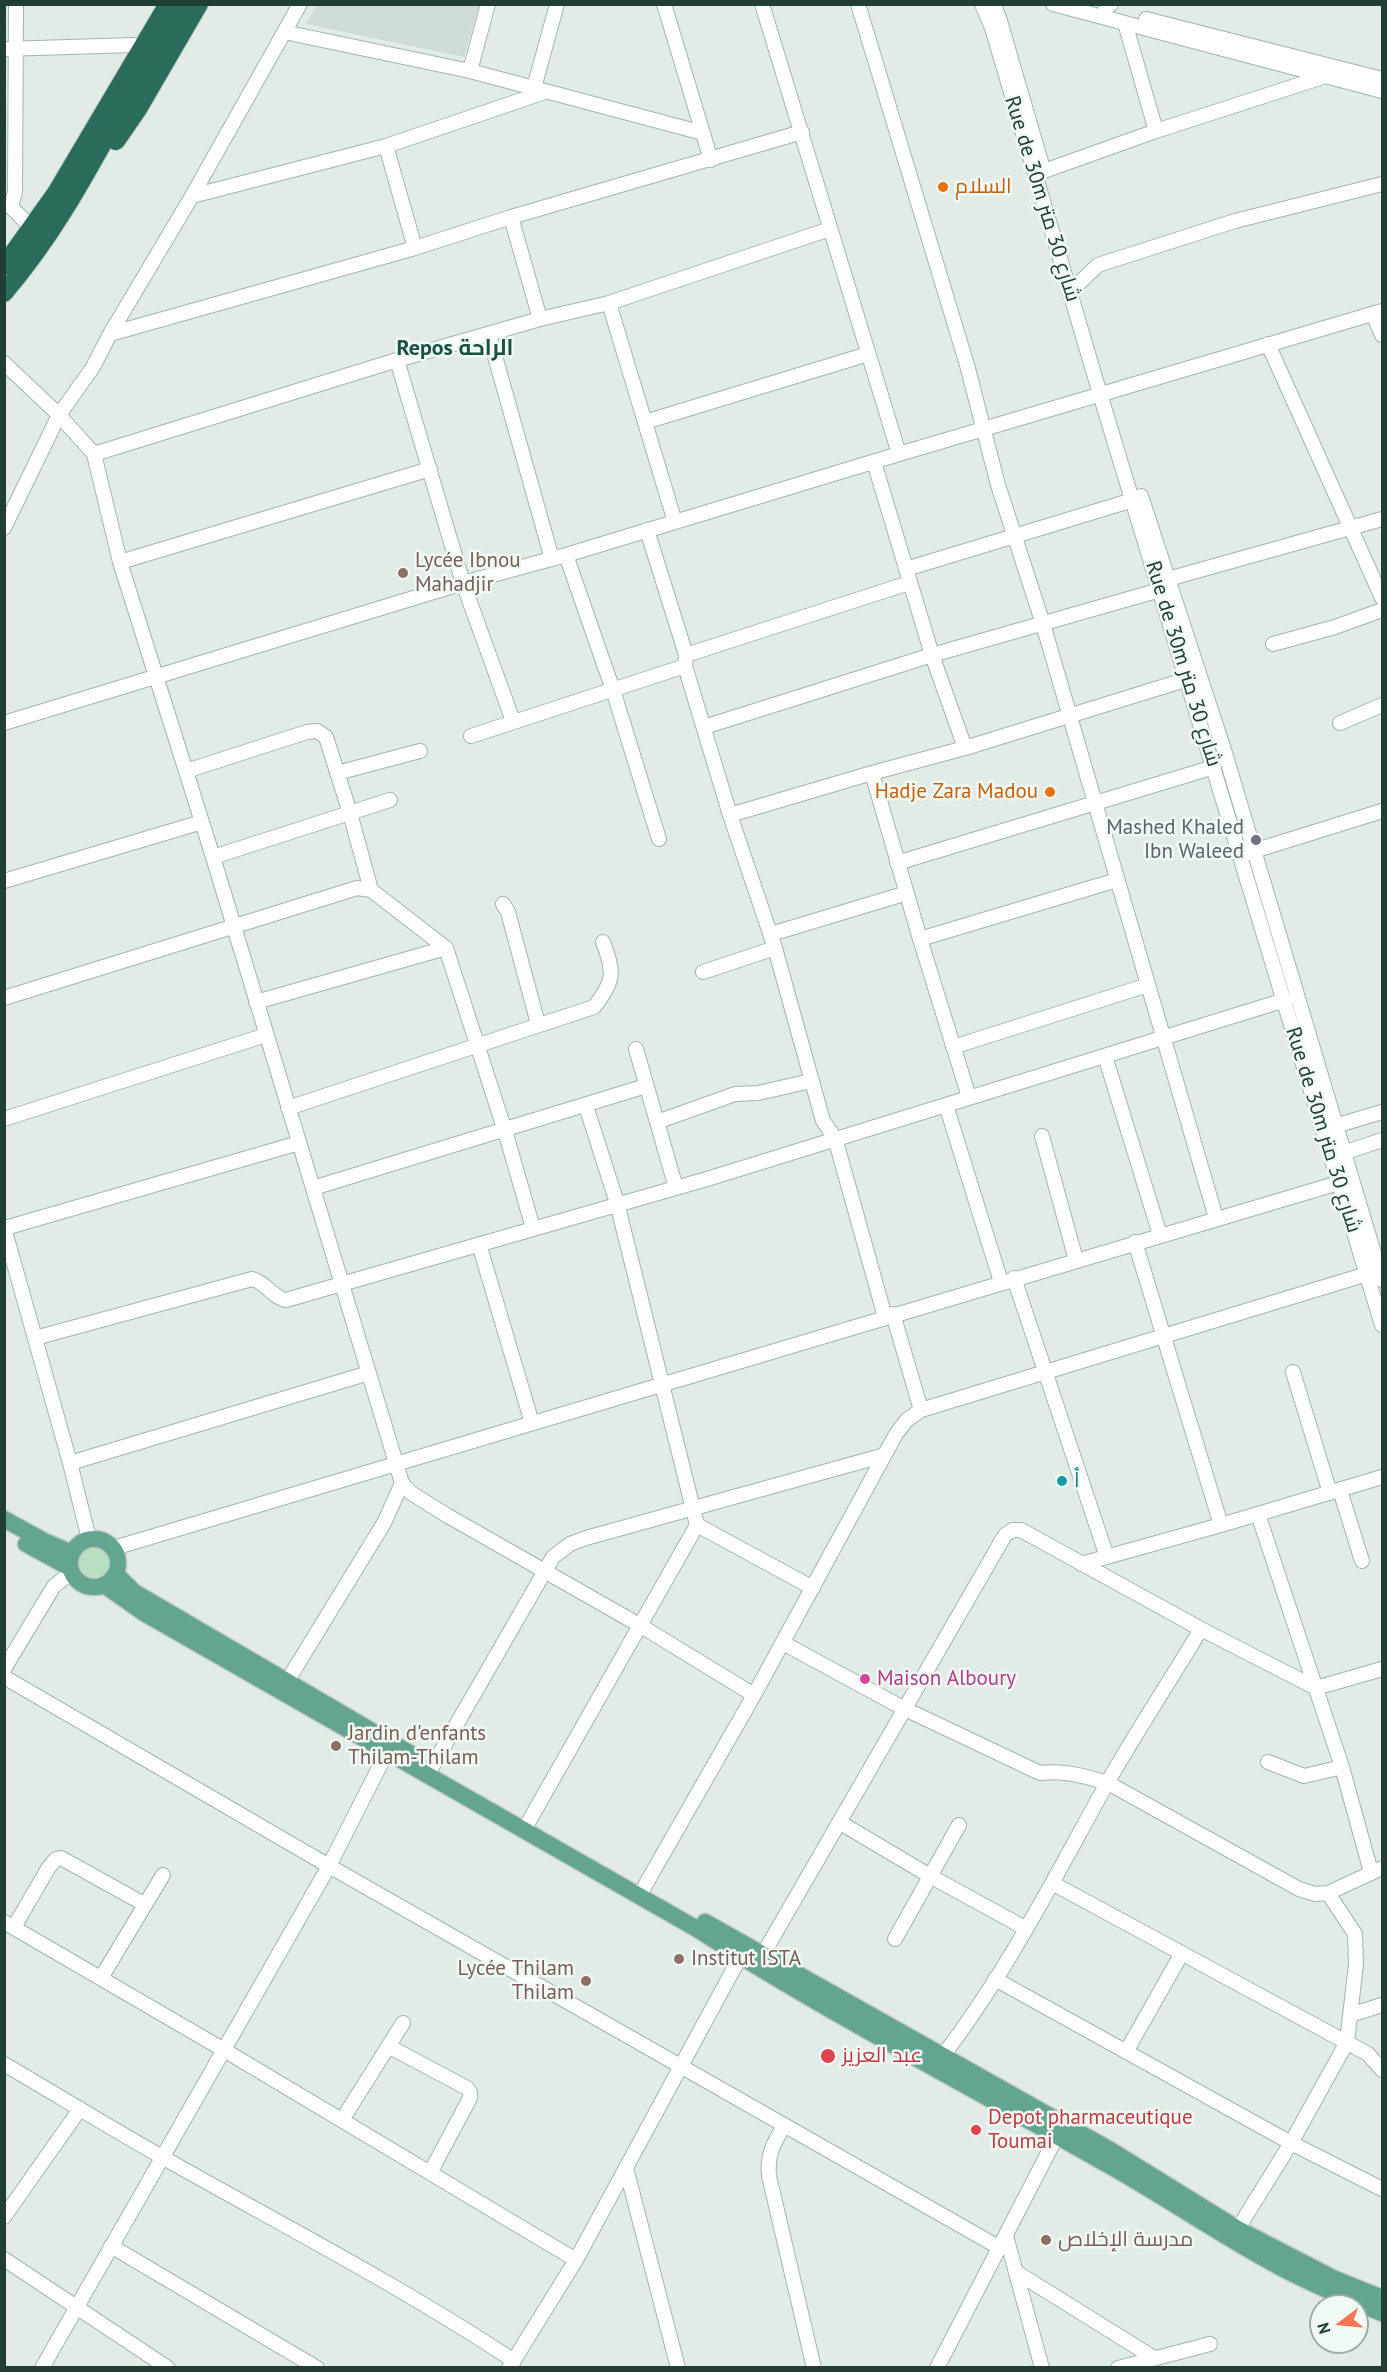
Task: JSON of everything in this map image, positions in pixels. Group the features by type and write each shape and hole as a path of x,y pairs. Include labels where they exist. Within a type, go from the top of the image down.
{"highway":[{"path":"56,193 70,149 155,4"},
{"path":"64,213 168,4"},
{"path":"4,266 184,4"},
{"path":"4,293 33,259 138,109 199,4"}],"main road":[{"path":"4,1519 44,1541 71,1564 76,1579 89,1587 110,1580 135,1592 284,1686 389,1748 938,2062 1060,2130 1112,2151 1234,2234 1330,2291 1383,2313"},
{"path":"4,1532 71,1564"},
{"path":"71,1564 79,1544 89,1539 103,1540 114,1548 119,1561 110,1580"},
{"path":"389,1748 432,1767 526,1826"},
{"path":"1234,2234 1383,2298"}],"street":[{"path":"16,4 10,49 11,207 32,228"},
{"path":"4,528 59,415 93,367 300,4"},
{"path":"470,71 488,4"},
{"path":"539,90 557,4"},
{"path":"664,4 711,160"},
{"path":"762,4 899,454"},
{"path":"858,4 964,354 1015,537 1043,624 1216,1218"},
{"name":"Rue de 30m شارع 30 متر","path":"982,4 992,28 1164,584 1188,679 1285,1000 1329,1128 1343,1153 1345,1181 1383,1280"},
{"name":"Rue de 30m شارع 30 متر","path":"994,4 1077,285 1133,500 1225,753 1254,850 1345,1181 1367,1274 1383,1325"},
{"path":"1053,4 1383,91"},
{"path":"1085,4 1108,7 1383,80"},
{"path":"1125,23 1156,131"},
{"path":"284,32 470,71 704,133"},
{"path":"10,49 133,45"},
{"path":"1044,171 1156,131 1326,76"},
{"path":"192,196 386,146 539,90"},
{"path":"110,334 415,248 511,217 801,132"},
{"path":"386,146 415,248"},
{"path":"1077,285 1098,265 1109,261 1235,221 1383,184"},
{"path":"511,217 540,320"},
{"path":"94,454 397,360 540,320 611,308 830,229"},
{"path":"611,308 674,516"},
{"path":"611,308 674,516"},
{"path":"4,723 463,583 647,530 674,516 984,430 1378,312 1383,335"},
{"path":"489,335 559,557 613,690 659,839"},
{"path":"1268,344 1383,598"},
{"path":"645,422 868,354"},
{"path":"397,360 463,583 513,721"},
{"path":"4,363 59,415 94,454 120,562 213,857 402,1483 411,1493 439,1510 641,1626 754,1695"},
{"path":"873,462 932,655 965,748"},
{"path":"120,562 430,468"},
{"path":"471,736 613,690 686,660 1015,537 1133,500"},
{"path":"704,727 932,655 1043,624 1164,584 1383,519"},
{"path":"647,530 730,815 776,948 823,1121 835,1138 889,1315 921,1410"},
{"path":"1273,644 1335,627 1383,610"},
{"path":"730,815 965,748 1188,679"},
{"path":"1340,723 1383,705"},
{"path":"186,771 317,730 326,737 371,890"},
{"path":"337,773 420,751"},
{"path":"897,863 1214,767"},
{"path":"872,773 897,863 969,1097"},
{"path":"213,857 390,800"},
{"path":"1240,855 1383,811"},
{"path":"4,881 202,822"},
{"path":"920,939 1118,880"},
{"path":"4,998 357,888 371,890 446,948 505,1131 533,1228"},
{"path":"771,934 907,892"},
{"path":"503,904 508,912 538,1024"},
{"path":"288,1108 594,1007 607,991 611,972 603,942"},
{"path":"256,1002 446,948"},
{"path":"704,972 776,948"},
{"path":"953,1047 1148,985"},
{"path":"36,1338 252,1279 257,1280 282,1300 343,1284 617,1203 676,1188 1285,1000"},
{"path":"4,1119 266,1035"},
{"path":"636,1049 676,1188"},
{"path":"1105,1056 1161,1235"},
{"path":"657,1122 735,1094 758,1093 811,1081"},
{"path":"313,1188 646,1086"},
{"path":"946,1105 1008,1280 1045,1373 1107,1557"},
{"path":"526,1826 697,1525 617,1203 586,1106"},
{"path":"1329,1128 1383,1112"},
{"path":"1042,1136 1076,1260"},
{"path":"1343,1153 1383,1140"},
{"path":"89,1539 5,1228 299,1143"},
{"path":"114,1548 889,1315 1345,1181"},
{"path":"1135,1242 1221,1526"},
{"path":"479,1244 532,1423"},
{"path":"641,1892 754,1695 885,1455 907,1420 921,1410 1367,1274"},
{"path":"1293,1372 1362,1561"},
{"path":"70,1463 369,1373"},
{"path":"432,1767 553,1557 570,1544 693,1507 885,1455"},
{"path":"1081,1564 1221,1526 1383,1477"},
{"path":"284,1686 384,1523 402,1483"},
{"path":"783,1643 903,1708 1040,1773 1059,1771 1079,1774 1108,1783 1299,1889 1315,1894 1328,1893 1377,1870 1258,1514"},
{"path":"697,1525 813,1588"},
{"path":"759,1960 903,1708 1005,1535 1012,1530 1022,1530 1201,1629 1316,1688 1383,1669"},
{"path":"4,1669 54,1586 71,1564"},
{"path":"938,2062 995,1979 1108,1783 1201,1629"},
{"path":"4,1677 784,2126 1003,2242 1016,2272 1042,2367"},
{"path":"42,2367 329,1866 389,1748"},
{"path":"1268,1762 1304,1776 1342,1767"},
{"path":"839,1822 930,1876 1025,1928"},
{"path":"894,1939 959,1825"},
{"path":"144,1904 61,1858 49,1867 9,1924 576,2260"},
{"path":"101,1978 163,1875"},
{"path":"1052,1883 1347,2042 1368,2054 1383,2070"},
{"path":"1234,2234 1292,2144 1347,2042 1356,1964 1356,1934 1328,1893"},
{"path":"4,2064 162,2158 221,2189 464,2328 512,2364 576,2260 743,1951"},
{"path":"1126,2052 1182,1953"},
{"path":"995,1979 1292,2144 1383,2189"},
{"path":"1350,2015 1383,2005"},
{"path":"342,2120 403,2023"},
{"path":"388,2046 467,2088 470,2092 470,2098 430,2173"},
{"path":"4,2217 80,2109"},
{"path":"784,2126 771,2147 768,2161 769,2176 814,2367"},
{"path":"937,2367 1060,2130"},
{"path":"626,2168 678,2367"},
{"path":"111,2246 317,2367"},
{"path":"4,2259 168,2367"},
{"path":"1016,2272 1154,2358"},
{"path":"1118,2367 1210,2344"}],"shaded area":[{"path":"317,5 479,5 464,57 306,24"}],"green space":[{"path":"96,1545 108,1550 113,1562 108,1574 96,1579 84,1574 79,1562 84,1550"}],"place":[{"name":"السلام","path":"943,187"},
{"name":"Lycée Ibnou Mahadjir","path":"403,573"},
{"name":"Hadje Zara Madou","path":"1050,792"},
{"name":"Mashed Khaled Ibn Waleed","path":"1256,840"},
{"name":"أ","path":"1062,1481"},
{"name":"Maison Alboury","path":"865,1679"},
{"name":"Jardin d'enfants Thilam-Thilam","path":"336,1746"},
{"name":"Institut ISTA","path":"679,1959"},
{"name":"Lycée Thilam Thilam","path":"586,1981"},
{"name":"عبد العزيز","path":"828,2056"},
{"name":"Depot pharmaceutique Toumai","path":"976,2130"},
{"name":"مدرسة الإخلاص","path":"1046,2240"}],"district":[{"name":"Repos الراحة","path":"455,349"}]}
